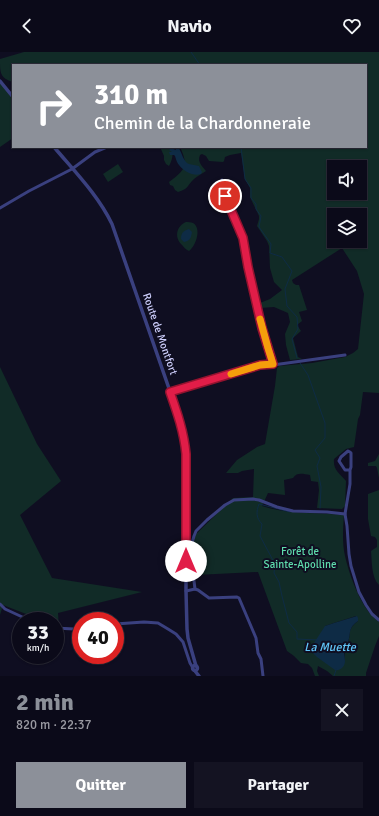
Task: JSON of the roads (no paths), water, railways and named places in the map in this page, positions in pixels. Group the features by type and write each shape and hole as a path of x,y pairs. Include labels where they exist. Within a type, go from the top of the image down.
{"street":[{"path":"0,81 12,96"},
{"name":"Route de Montfort","path":"55,148 97,198 112,224 182,426 186,454 187,629 195,668 199,676"},
{"path":"0,208 72,169 95,152 105,148"},
{"path":"222,180 225,196 243,238 262,328 273,364"},
{"path":"170,392 260,365 345,355"},
{"path":"350,470 345,470 339,461 340,457 348,451 351,455 350,484 345,514 348,554 359,592 372,614 379,620"},
{"path":"195,589 191,556 192,543 196,531 222,508 234,500 253,499 293,511 345,514"},
{"path":"186,591 195,589 209,598 239,598 256,638 263,676"},
{"path":"0,604 5,609 12,612"},
{"path":"124,623 158,623 176,634 183,642 190,663 195,668"}],"water":[{"path":"171,148 176,150 175,148 179,148 187,163 199,166 202,172 201,174 192,174 181,167 175,156 170,155 169,152 172,152 169,150"},
{"path":"189,229 192,232 191,238 184,242 181,239 182,234 184,231"},
{"name":"La Muette","path":"357,616 358,621 350,630 348,644 344,651 344,665 341,669 335,670 312,652 312,646 325,626"}],"waterway":[{"path":"191,52 199,64"},
{"path":"241,148 245,179 251,188 251,198 256,204 256,209 261,216 259,227 271,244 270,253 282,257 292,271 285,289 287,306 297,317 298,329 292,339 297,358"},
{"path":"300,363 308,375 325,423 325,438 315,450 320,458 317,466 321,487 320,508"},
{"path":"290,512 259,504 257,515 262,524 260,536 275,564 274,573 279,582 289,623 297,632 297,639 317,640"},
{"path":"334,676 336,669"}],"park label":[{"name":"Forêt de Sainte-Apolline","path":"300,557"}]}
